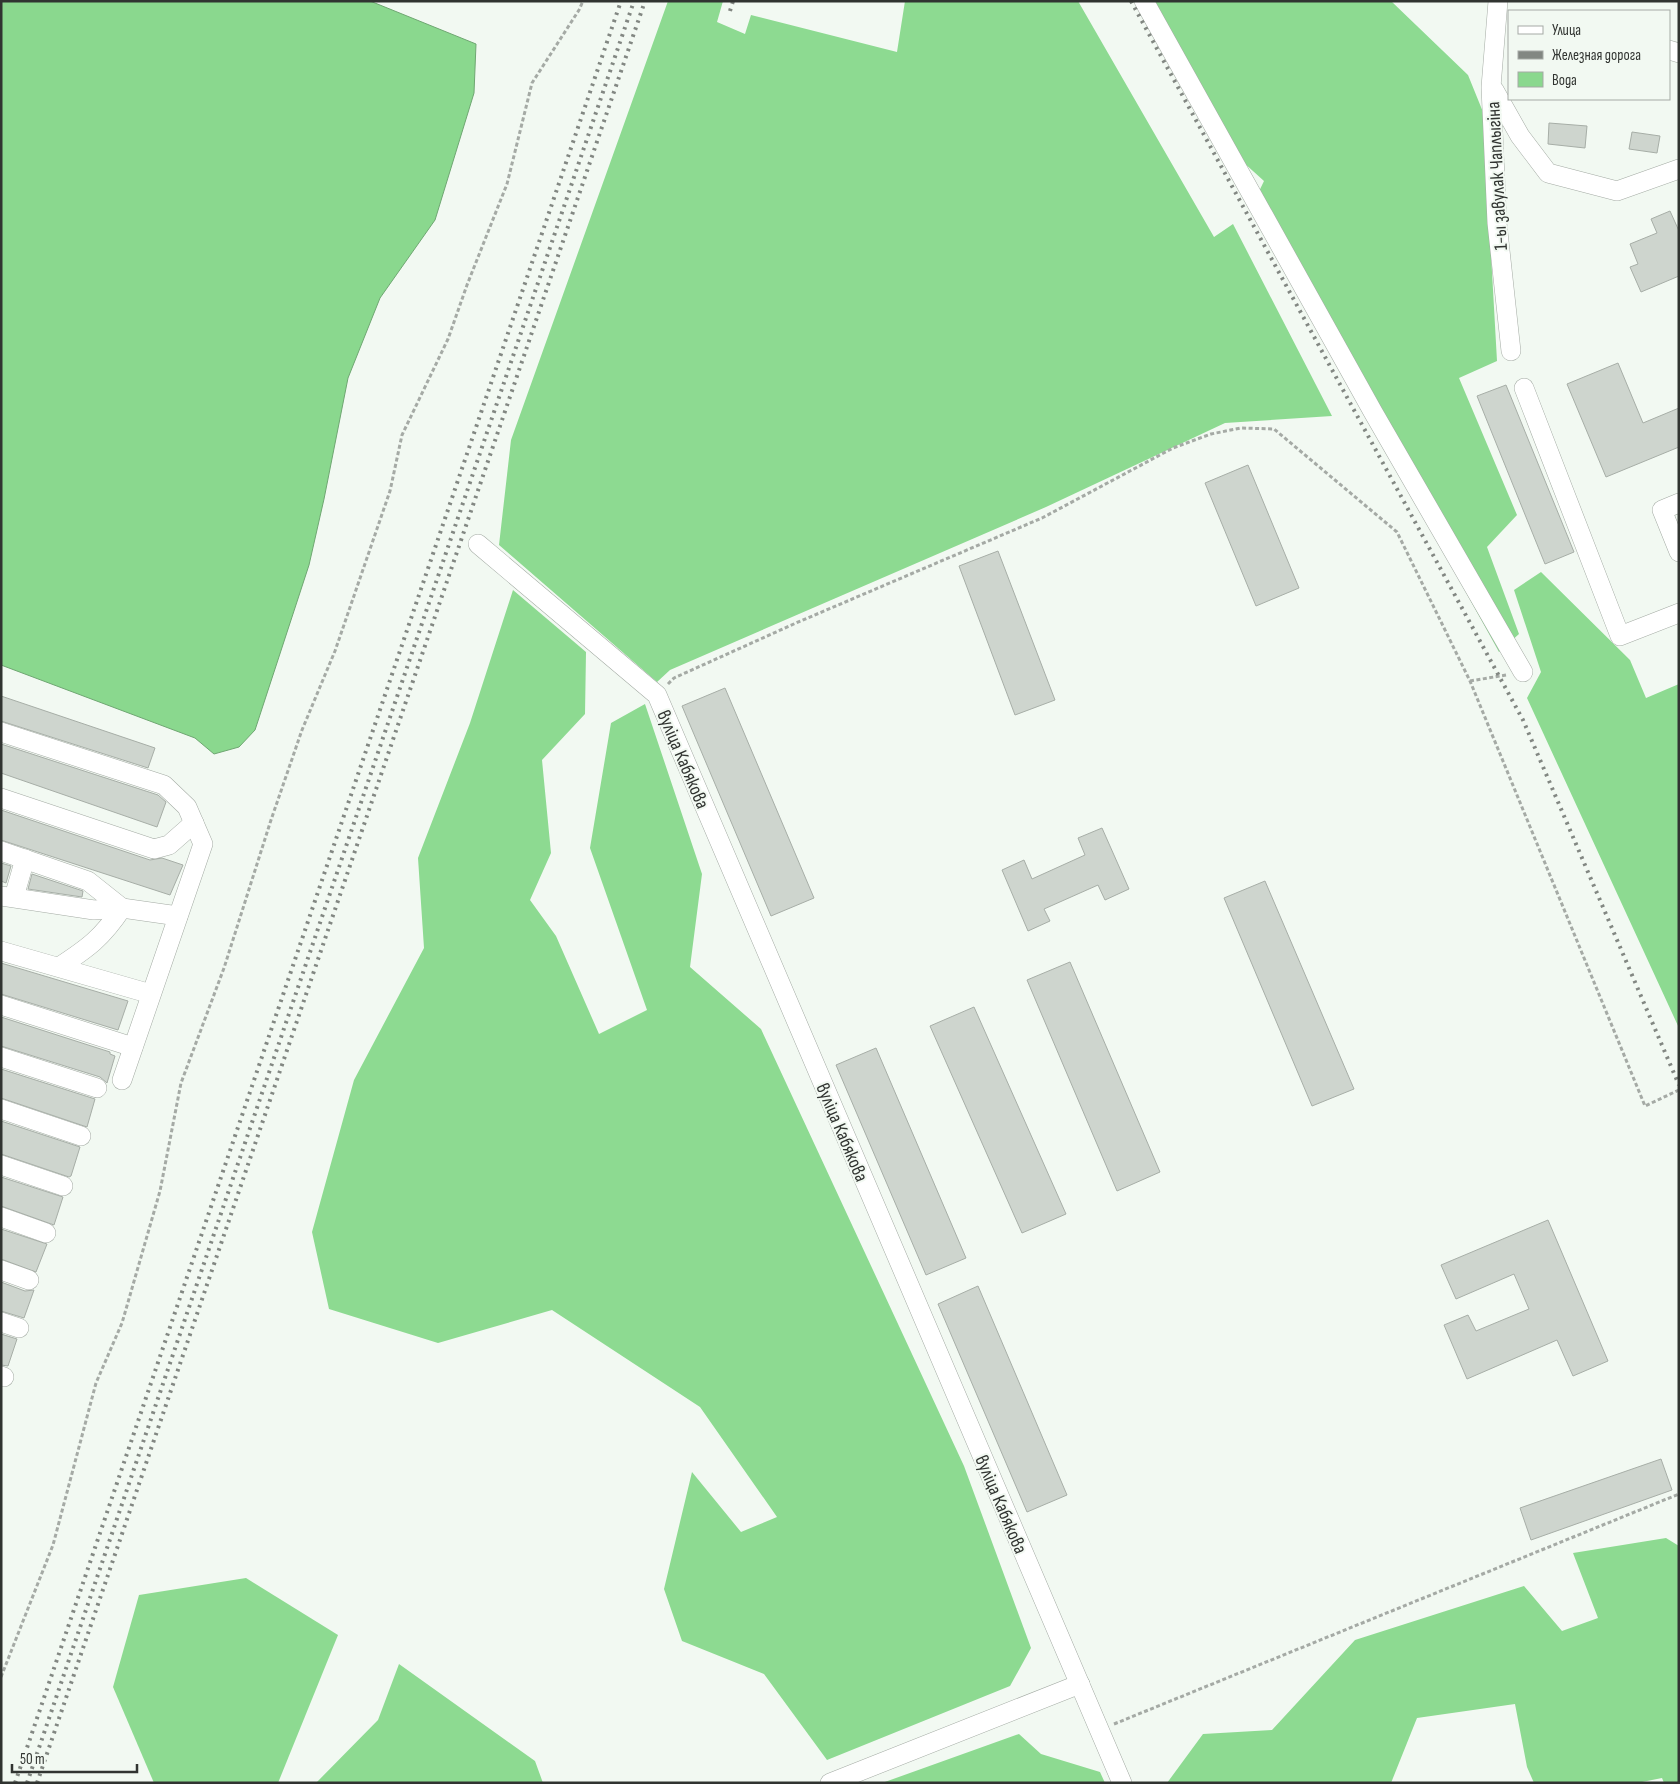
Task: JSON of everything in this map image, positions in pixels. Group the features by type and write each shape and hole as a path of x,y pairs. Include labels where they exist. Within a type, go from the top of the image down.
{"street":[{"path":"1144,1 1373,412 1523,672"},
{"name":"1-ы завулак Чаплыгіна","path":"1498,1 1492,87 1497,222 1511,351"},
{"path":"1492,87 1520,136 1548,173 1617,192 1679,169"},
{"path":"1524,388 1620,636 1679,613"},
{"path":"1679,503 1662,510 1679,552"},
{"name":"вуліца Кабякова","path":"478,544 657,696 1122,1783"},
{"path":"1,732 164,785 187,807 203,844 122,1080"},
{"path":"1,798 154,849 169,845 194,823"},
{"path":"1,851 88,881 122,908"},
{"path":"25,859 8,897 94,910 122,908 178,916"},
{"path":"59,967 89,947 109,928 122,908"},
{"path":"1,951 151,994"},
{"path":"1,1004 133,1047"},
{"path":"1,1057 97,1088"},
{"path":"1,1110 81,1136"},
{"path":"1,1165 63,1186"},
{"path":"1,1217 46,1232"},
{"path":"1,1270 29,1280"},
{"path":"830,1783 1080,1684"}],"path":[{"path":"1,1677 53,1544 96,1383 122,1323 160,1191 181,1084 224,968 302,730 336,651 390,491 402,435 448,339 507,184 532,84 583,1"},
{"path":"657,696 674,678 796,623 1042,518 1173,448 1211,434 1242,428 1274,429 1397,532 1470,681 1645,1106 1679,1090"},
{"path":"1470,681 1523,672"},
{"path":"1099,1730 1679,1494"}],"shaded area":[{"path":"668,1 723,1 717,22 745,34 751,15 897,52 905,1 1078,1 1214,237 1233,224 1332,416 1225,423 1046,507 670,670 657,682 499,545 511,440"},
{"path":"1153,1 1391,1 1468,75 1483,112 1497,361 1459,378 1517,515 1487,547 1519,634 1499,652 1252,206 1264,181 1243,162"},
{"path":"1541,572 1630,660 1646,698 1679,684 1679,1028 1527,698 1541,672 1514,590"},
{"path":"513,590 586,652 585,714 542,760 551,853 530,900 556,936 599,1034 647,1010 590,848 611,723 645,704 702,874 690,967 761,1029 964,1466 1031,1648 1010,1686 827,1760 764,1674 682,1641 664,1589 692,1472 741,1532 777,1517 700,1407 552,1310 438,1343 329,1309 312,1232 354,1080 424,948 418,858 470,723"},
{"path":"1666,1538 1679,1546 1679,1783 1664,1783 1662,1778 1637,1783 1534,1783 1527,1767 1515,1704 1417,1718 1391,1783 1167,1783 1203,1734 1272,1730 1355,1640 1524,1586 1562,1631 1598,1618 1573,1553"},
{"path":"246,1578 338,1635 278,1783 154,1783 113,1687 139,1595"},
{"path":"399,1664 535,1761 543,1783 316,1783 378,1720"},
{"path":"1019,1734 1041,1754 1100,1772 1105,1783 882,1783"}],"water":[{"path":"1,1 370,1 476,44 474,93 435,220 380,298 348,378 309,565 255,730 239,747 214,754 195,738 1,665"}],"building":[{"path":"1549,123 1587,126 1585,148 1548,144"},
{"path":"1632,132 1660,136 1657,153 1629,149"},
{"path":"1670,211 1679,231 1679,276 1641,292 1630,267 1638,264 1630,244 1657,233 1651,219"},
{"path":"1618,363 1643,423 1679,408 1679,447 1606,477 1567,384"},
{"path":"1506,385 1574,552 1545,564 1477,396"},
{"path":"1248,465 1299,588 1256,606 1205,483"},
{"path":"998,551 1055,700 1015,715 959,566"},
{"path":"725,688 814,898 771,916 682,706"},
{"path":"1,696 155,748 148,768 1,721"},
{"path":"1,744 158,795 166,802 157,827 1,773"},
{"path":"1,810 150,860 162,858 183,865 170,895 1,840"},
{"path":"1102,828 1129,889 1105,900 1098,885 1044,909 1050,921 1028,931 1002,870 1024,860 1032,879 1085,855 1078,838"},
{"path":"1,863 11,866 6,883 1,881"},
{"path":"32,874 83,891 82,897 28,889"},
{"path":"1265,881 1354,1089 1312,1106 1224,898"},
{"path":"1070,962 1160,1172 1117,1191 1027,980"},
{"path":"1,963 128,1001 118,1030 1,994"},
{"path":"974,1007 1066,1214 1022,1233 930,1026"},
{"path":"1,1017 110,1052 110,1054 115,1056 107,1083 100,1077 1,1046"},
{"path":"876,1048 966,1258 926,1275 836,1065"},
{"path":"1,1069 95,1099 87,1127 1,1098"},
{"path":"1,1121 80,1147 71,1176 69,1177 1,1154"},
{"path":"1,1177 63,1197 54,1225 1,1206"},
{"path":"1548,1220 1608,1361 1573,1376 1557,1340 1467,1379 1444,1325 1468,1315 1476,1331 1529,1309 1514,1274 1456,1299 1441,1265"},
{"path":"1,1229 47,1244 36,1272 1,1259"},
{"path":"1,1282 25,1291 34,1290 24,1318 1,1311"},
{"path":"978,1286 1067,1495 1027,1512 938,1304"},
{"path":"1,1334 17,1339 8,1366 1,1365"},
{"path":"1661,1459 1672,1490 1531,1540 1520,1508"}],"railway":[{"path":"15,1783 621,1"},
{"path":"27,1783 634,1"},
{"path":"37,1783 645,1"},
{"path":"730,11 733,1"},
{"path":"1131,1 1523,720 1679,1085"}]}
